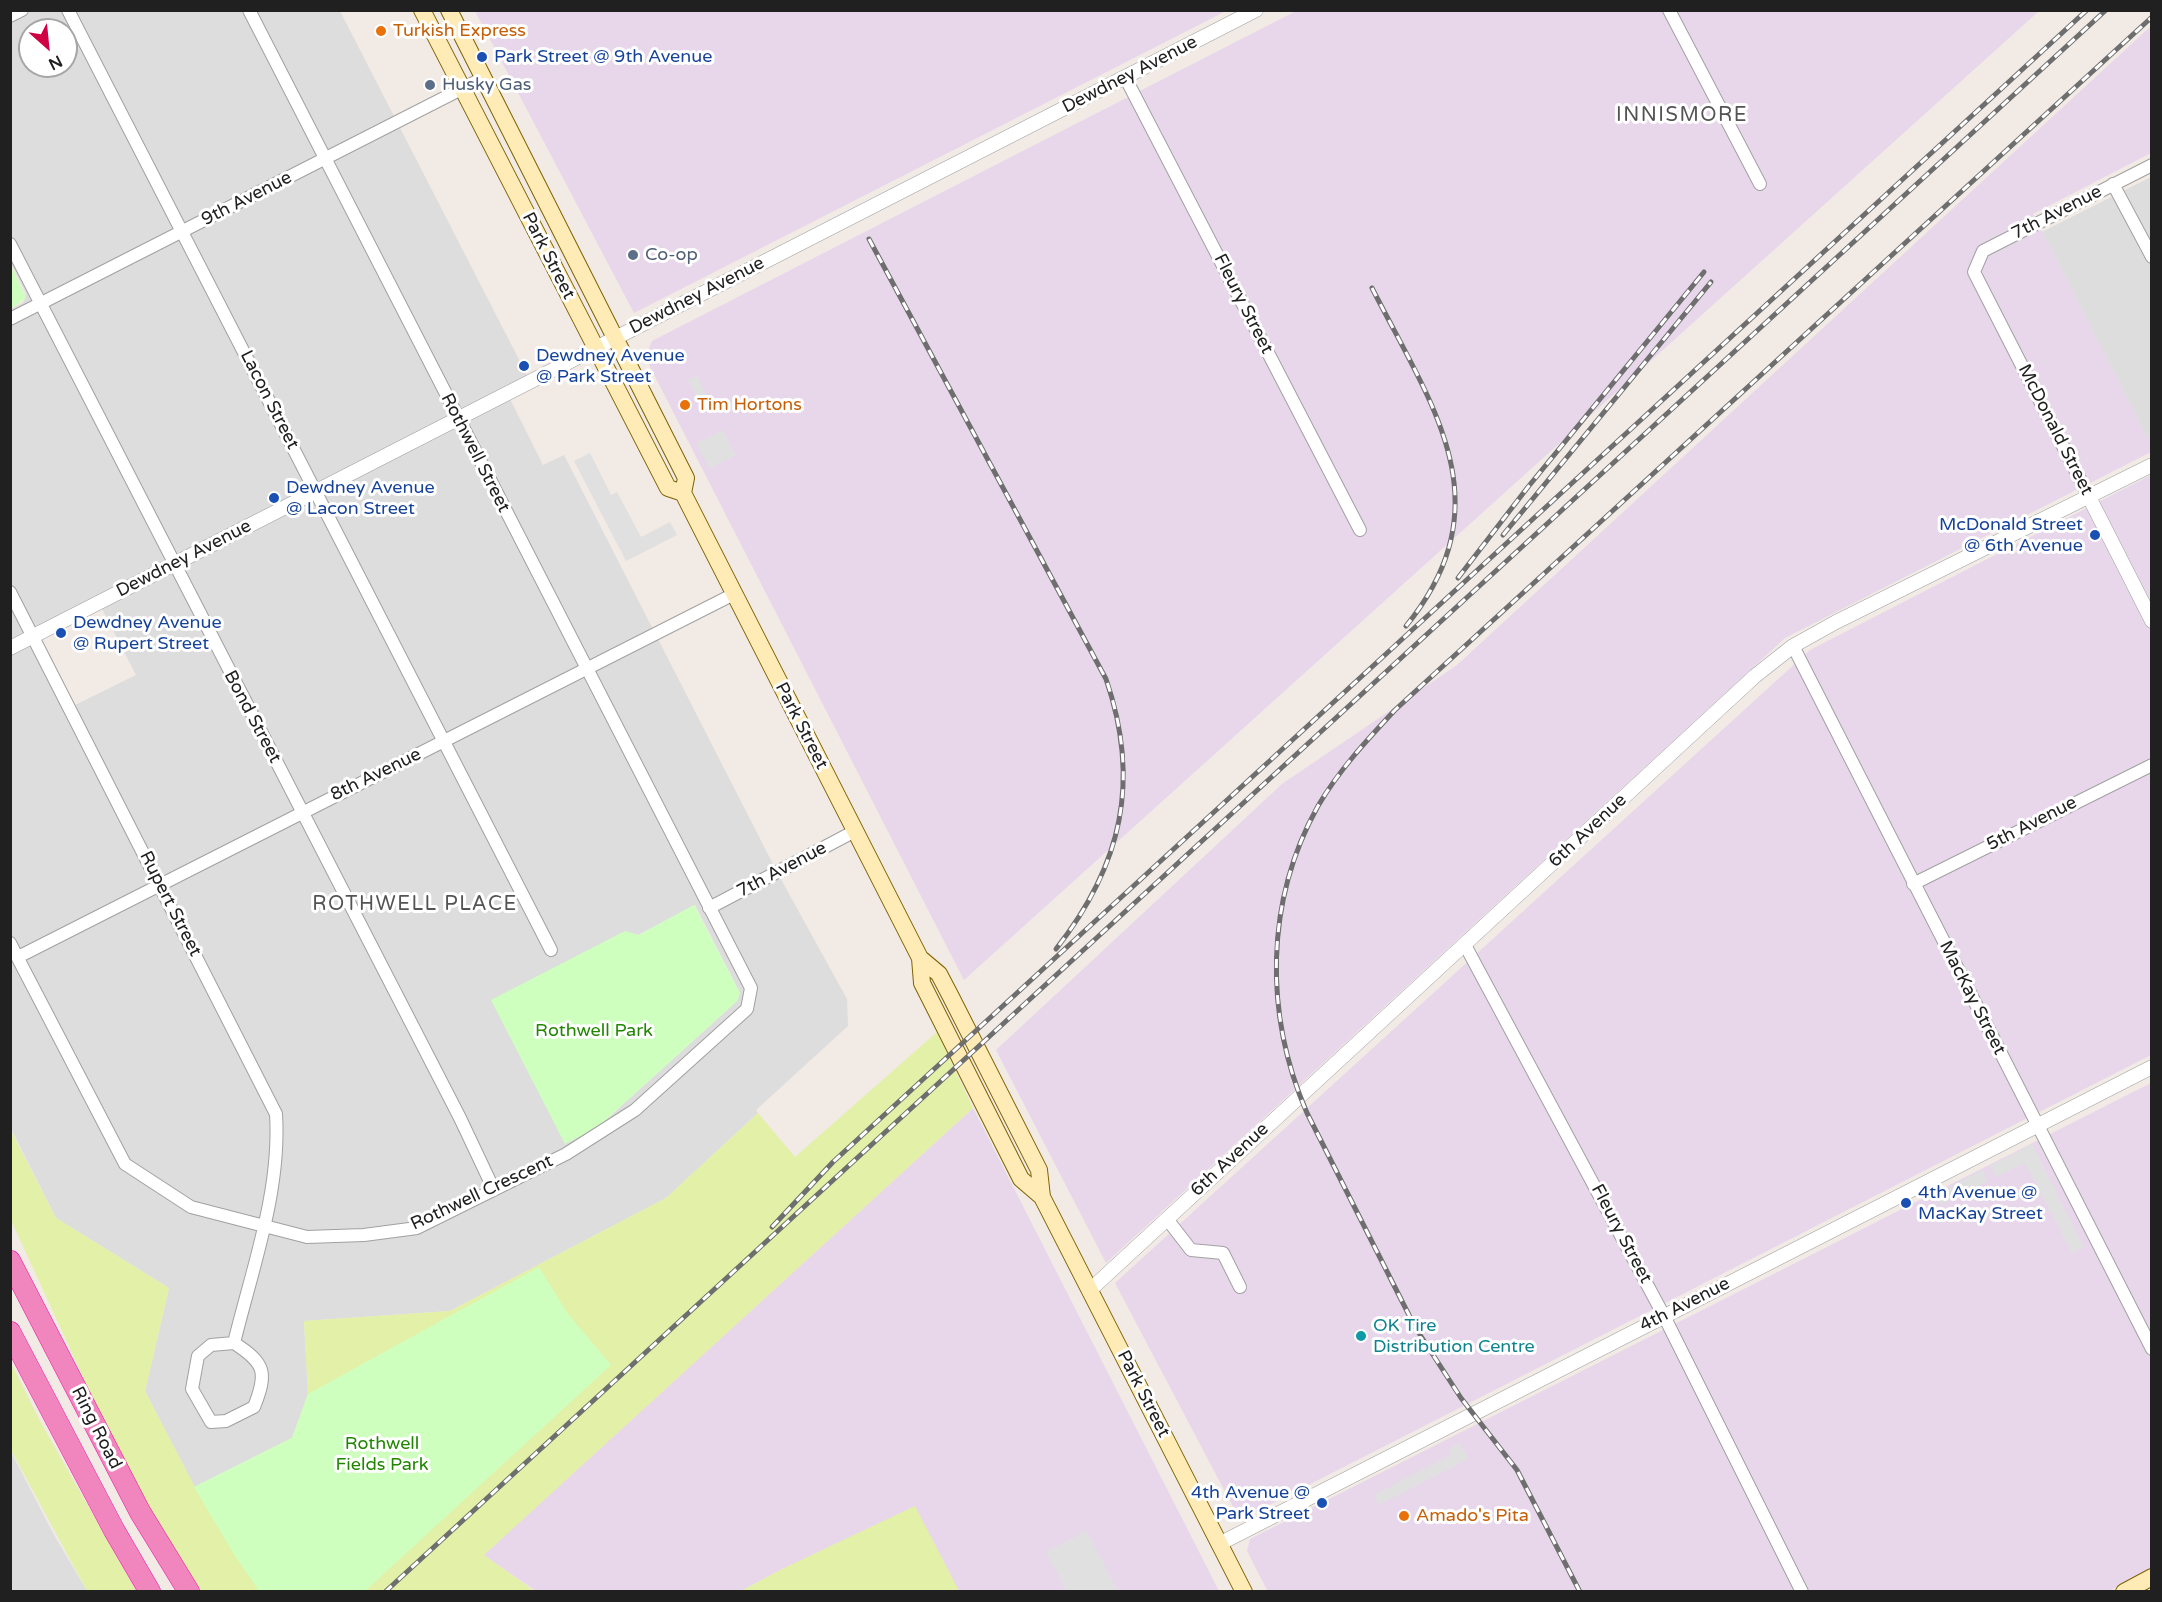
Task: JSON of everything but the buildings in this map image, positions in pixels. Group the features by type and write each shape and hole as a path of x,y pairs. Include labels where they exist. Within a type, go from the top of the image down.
{"highway":[{"path":"10,1255 20,1280"},
{"name":"Ring Road","path":"10,1261 140,1512 189,1592"},
{"name":"Ring Road","path":"10,1332 114,1530 150,1592"}],"main road":[{"name":"Park Street","path":"422,10 668,488 683,493"},
{"name":"Park Street","path":"449,10 686,478 683,493 920,958 922,983 1021,1179 1042,1197 1244,1592"},
{"path":"2124,1592 2151,1577"}],"street":[{"path":"10,16 22,10"},
{"name":"Lacon Street","path":"68,10 550,950"},
{"name":"Rothwell Street","path":"249,10 702,896"},
{"name":"Dewdney Avenue","path":"10,648 1256,10"},
{"path":"1668,10 1760,184"},
{"name":"Fleury Street","path":"1125,77 1360,530"},
{"name":"9th Avenue","path":"10,319 483,78"},
{"name":"7th Avenue","path":"1974,272 1983,251 2151,165"},
{"path":"2113,184 2151,257"},
{"name":"Bond Street","path":"10,244 460,1118 494,1190"},
{"name":"McDonald Street","path":"1974,272 2151,621"},
{"name":"6th Avenue","path":"1089,1290 1755,676 1793,646 1836,622 2151,465"},
{"name":"Rupert Street","path":"10,592 276,1114 278,1149 263,1227 234,1343"},
{"name":"8th Avenue","path":"18,957 734,594"},
{"name":"MacKay Street","path":"1793,646 2151,1349"},
{"name":"5th Avenue","path":"1913,884 2151,765"},
{"name":"7th Avenue","path":"709,908 855,831"},
{"name":"Rothwell Crescent","path":"10,943 125,1164 191,1207 307,1238 364,1235 417,1228 566,1154 635,1110 747,1009 751,988 702,896"},
{"name":"Fleury Street","path":"1465,945 1664,1316 1802,1592"},
{"name":"4th Avenue","path":"1219,1544 2151,1067"},
{"path":"1167,1219 1191,1250 1223,1253 1240,1287"},
{"path":"234,1343 255,1357 261,1365 261,1390 254,1407 226,1421 211,1422 192,1389 198,1356 211,1345 234,1343"}],"shaded area":[{"path":"11,11 340,11 530,381 507,393 543,465 564,455 777,872 847,999 848,1026 756,1110 758,1113 666,1198 450,1311 304,1321 308,1394 292,1438 194,1487 145,1391 169,1288 56,1218 11,1129 10,309 23,303 26,294 11,263","holes":["99,603 136,675 69,708 33,637","695,905 740,993 737,1001 598,1127 638,935"]},
{"path":"475,11 1226,11 634,313"},
{"path":"1296,11 2039,11 964,980 645,357 652,341"},
{"path":"2151,26 2151,153 2033,214 2151,445 2151,452 1785,638 1106,1263 996,1050 1282,784 1457,665"},
{"path":"2151,177 2151,446 2042,232"},
{"path":"697,375 712,408 704,412 688,380"},
{"path":"723,430 736,455 709,469 696,443"},
{"path":"590,453 611,495 617,492 641,537 670,522 677,535 626,561 574,461"},
{"path":"2151,475 2151,1055 1240,1520 1115,1283 1810,650"},
{"path":"2151,1083 2151,1569 2108,1592 1268,1592 1247,1551 1250,1539"},
{"path":"973,1108 1219,1591 954,1591 958,1589 784,1568 741,1591 536,1591 483,1555"},
{"path":"2032,1144 2084,1247 2072,1253 2025,1163 1996,1177 1990,1166"},
{"path":"1983,1170 1988,1181 1941,1205 1935,1194"},
{"path":"1460,1443 1468,1459 1379,1505 1374,1495 1451,1455 1448,1449"},
{"path":"10,1450 53,1533 87,1591 11,1591"},
{"path":"1087,1531 1118,1591 1066,1591 1046,1552"}],"green space":[{"path":"10,263 26,298 11,309 10,309"},
{"name":"Rothwell Park","path":"694,905 740,993 737,1001 598,1127 565,1144 491,1000 625,931 639,935"},
{"path":"937,1032 973,1108 484,1555 536,1592 201,1591 150,1509 103,1421 11,1220 10,1129 56,1218 169,1288 145,1391 195,1487 292,1438 308,1394 304,1321 450,1311 666,1198 758,1113 795,1157"},
{"name":"Rothwell Fields Park","path":"539,1267 568,1314 611,1365 365,1591 259,1591 235,1556 194,1487 292,1438 308,1394"},
{"path":"11,1363 40,1421 136,1591 87,1591 11,1450"},
{"path":"915,1506 958,1589 954,1591 741,1591 784,1568"}],"railway":[{"path":"772,1227 833,1162 2087,10"},
{"path":"385,1592 2106,10"},
{"path":"1580,1592 1517,1470 1461,1398 1415,1327 1307,1113 1293,1075 1283,1037 1278,997 1277,958 1280,919 1288,880 1301,842 1318,806 1335,780 1395,710 2152,17"},
{"path":"869,239 1106,679 1117,716 1122,752 1123,787 1119,821 1110,854 1097,886 1079,917 1056,949"},
{"path":"1458,578 1528,487 1704,272"},
{"path":"1503,535 1711,282"},
{"path":"1372,288 1417,373 1435,414 1449,455 1455,496 1451,538 1436,581 1406,626"}],"place":[{"name":"Turkish Express","path":"381,31"},
{"name":"Park Street @ 9th Avenue","path":"482,57"},
{"name":"Husky Gas","path":"430,85"},
{"name":"Co-op","path":"633,255"},
{"name":"Dewdney Avenue @ Park Street","path":"524,366"},
{"name":"Tim Hortons","path":"685,405"},
{"name":"Dewdney Avenue @ Lacon Street","path":"274,498"},
{"name":"McDonald Street @ 6th Avenue","path":"2095,535"},
{"name":"Dewdney Avenue @ Rupert Street","path":"61,633"},
{"name":"4th Avenue @ MacKay Street","path":"1906,1203"},
{"name":"OK Tire Distribution Centre","path":"1361,1336"},
{"name":"4th Avenue @ Park Street","path":"1322,1503"},
{"name":"Amado's Pita","path":"1404,1516"}],"district":[{"name":"INNISMORE","path":"1682,116"},
{"name":"ROTHWELL PLACE","path":"415,905"}]}
